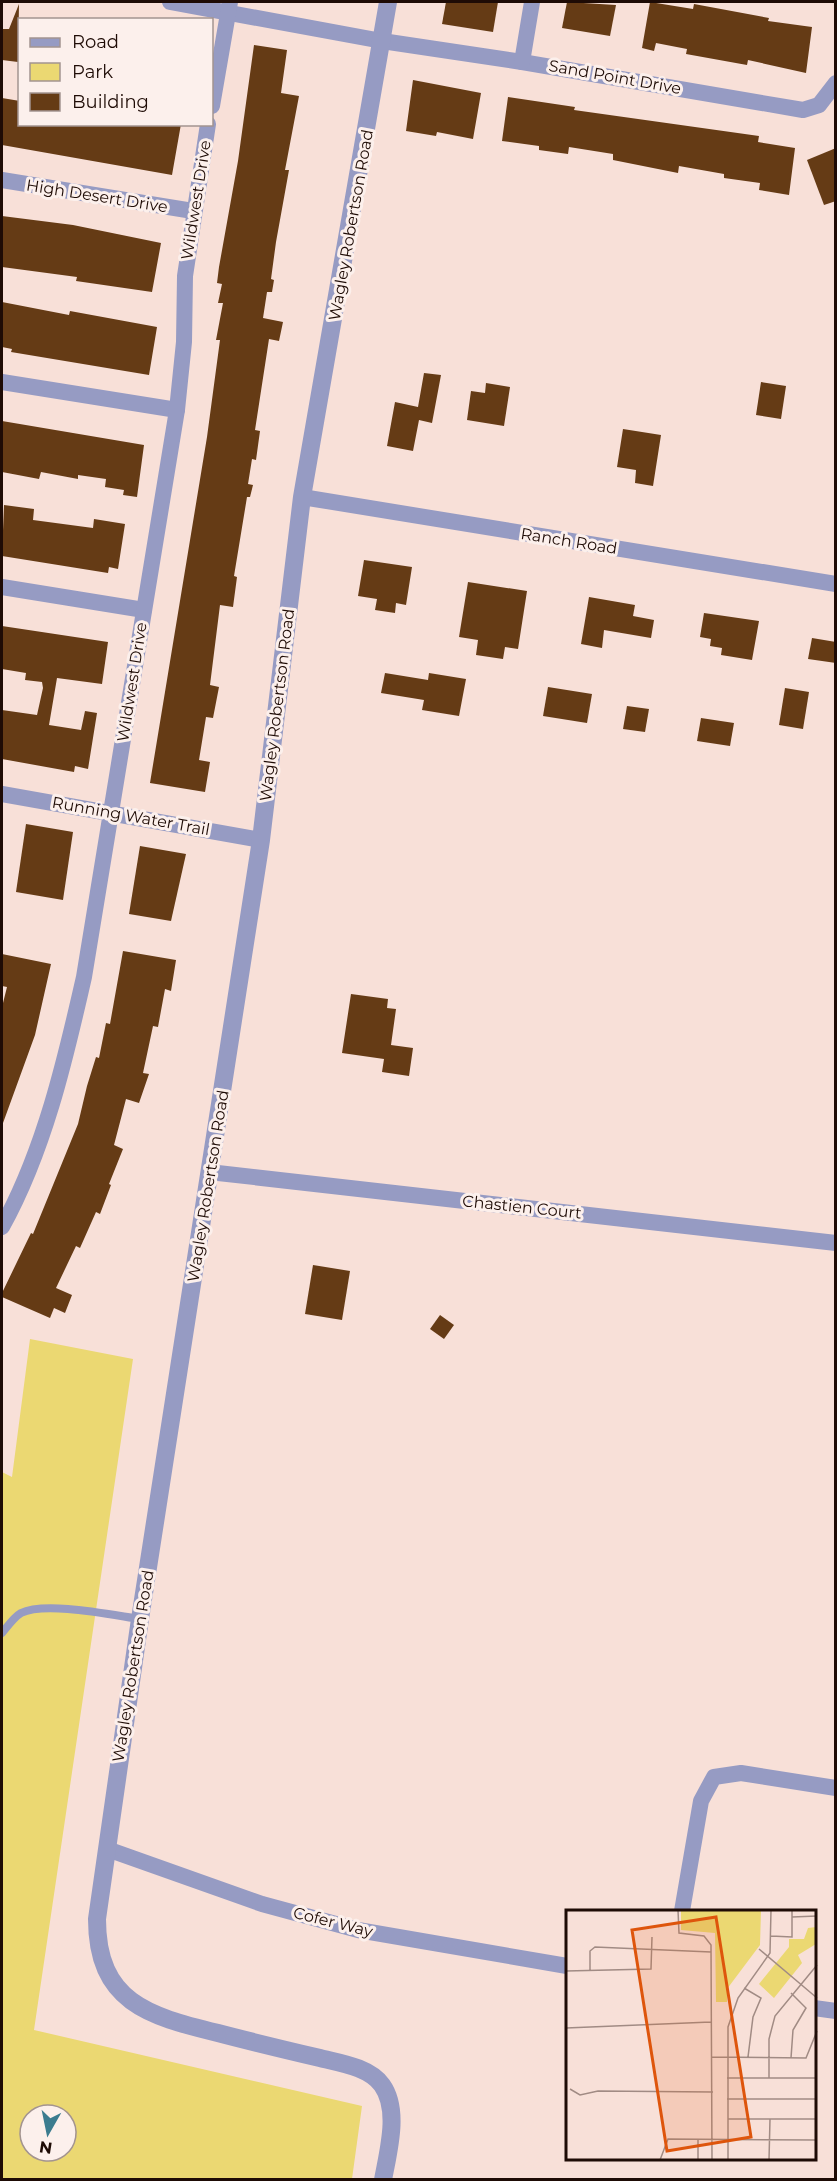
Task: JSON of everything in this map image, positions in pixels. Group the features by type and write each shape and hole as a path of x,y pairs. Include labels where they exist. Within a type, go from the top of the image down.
{"street":[{"name":"Sand Point Drive","path":"170,2 229,6 382,41 522,62 803,110 819,105 836,83"},
{"name":"Wagley Robertson Road","path":"383,2180 390,2135 389,2108 382,2085 352,2066 163,2019 139,2008 122,1994 106,1972 98,1940 97,1919 140,1618 261,840 302,497 388,2"},
{"path":"522,62 532,2"},
{"path":"213,100 229,6"},
{"name":"Wildwest Drive","path":"2,1227 32,1157 70,1037 84,977 177,410 184,342 183,297 193,211 208,126"},
{"name":"High Desert Drive","path":"2,180 193,211"},
{"path":"2,382 177,410"},
{"name":"Ranch Road","path":"302,497 836,584"},
{"path":"2,587 144,610"},
{"name":"Running Water Trail","path":"2,794 261,840"},
{"name":"Chastien Court","path":"209,1172 836,1243"},
{"path":"682,1910 701,1802 714,1777 741,1773 836,1788"},
{"name":"Cofer Way","path":"107,1849 262,1904 358,1930 566,1966"},
{"path":"816,2008 836,2011"}],"lane":[{"path":"2,1634 20,1613 34,1610 65,1609 140,1618"}],"green space":[{"path":"30,1339 133,1359 34,2030 362,2106 352,2179 2,2179 2,1472 12,1477"}],"building":[{"path":"446,2 498,2 493,32 442,24"},
{"path":"567,2 616,5 610,36 562,28"},
{"path":"650,2 693,9 694,4 769,18 768,21 812,27 806,73 748,60 747,65 686,54 687,49 656,43 654,51 642,48"},
{"path":"19,4 18,62 2,60 2,29 9,29"},
{"path":"254,45 287,50 281,93 299,96 285,170 289,170 276,242 271,279 274,280 272,292 267,292 263,318 283,322 279,341 269,339 255,430 260,431 256,460 252,459 248,484 253,485 250,497 247,497 234,576 237,577 233,607 220,605 210,685 219,687 213,718 206,717 199,760 210,762 205,792 150,783 207,437 220,340 216,340 223,303 218,303 222,284 217,283 238,161"},
{"path":"413,80 481,93 473,139 437,132 436,136 406,131"},
{"path":"508,97 575,107 574,110 759,136 758,142 795,148 789,195 759,190 760,183 724,178 724,174 679,166 678,173 613,160 613,154 569,147 568,154 539,150 539,146 502,141"},
{"path":"2,98 18,101 18,126 181,126 172,175 2,145"},
{"path":"836,148 836,201 824,205 807,160"},
{"path":"2,216 73,225 161,243 152,292 76,281 77,277 2,267"},
{"path":"2,302 69,315 70,311 157,327 149,375 11,352 12,349 2,347"},
{"path":"424,373 441,375 432,423 419,420 413,451 387,446 395,402 418,407"},
{"path":"761,382 786,386 781,419 756,415"},
{"path":"486,383 510,387 504,426 467,420 471,391 485,393"},
{"path":"2,421 144,445 137,497 123,495 124,490 105,487 106,479 78,475 78,479 41,472 39,479 2,472"},
{"path":"623,429 661,435 653,486 635,483 636,470 617,467"},
{"path":"4,505 34,509 33,520 93,528 94,519 125,524 118,569 109,567 108,573 2,556"},
{"path":"364,560 412,567 406,605 396,603 395,613 375,610 377,599 358,596"},
{"path":"468,582 527,591 518,649 505,647 503,659 476,655 478,640 459,637"},
{"path":"589,597 635,605 633,616 654,620 651,638 604,630 602,648 581,644"},
{"path":"704,613 759,621 752,660 721,655 722,648 710,646 711,639 700,637"},
{"path":"2,626 108,642 102,684 57,678 49,725 81,730 85,711 97,713 88,769 75,766 74,772 2,759 2,710 37,715 43,688 42,682 25,680 26,673 2,669"},
{"path":"812,638 836,642 836,663 808,659"},
{"path":"385,673 428,680 429,673 466,679 459,716 422,710 424,700 381,693"},
{"path":"548,687 592,694 587,723 543,716"},
{"path":"785,688 809,692 803,729 779,725"},
{"path":"627,706 649,709 645,732 623,729"},
{"path":"701,718 734,723 730,746 697,741"},
{"path":"26,824 73,832 63,900 16,892"},
{"path":"140,846 186,854 171,921 129,914"},
{"path":"123,951 176,960 171,991 165,989 158,1027 153,1026 143,1073 149,1074 139,1103 126,1099 114,1145 123,1149 100,1214 96,1212 80,1248 76,1246 56,1288 72,1295 65,1313 54,1308 50,1318 2,1297 2,1293 31,1233 33,1234 78,1124 96,1057 99,1058 106,1023 110,1024"},
{"path":"2,954 51,964 35,1035 3,1123 2,1007 7,987 2,986"},
{"path":"351,994 388,999 387,1008 396,1009 391,1045 413,1048 409,1076 382,1072 384,1059 342,1053"},
{"path":"313,1265 350,1271 342,1320 305,1314"},
{"path":"440,1315 454,1325 444,1339 430,1329"}]}
